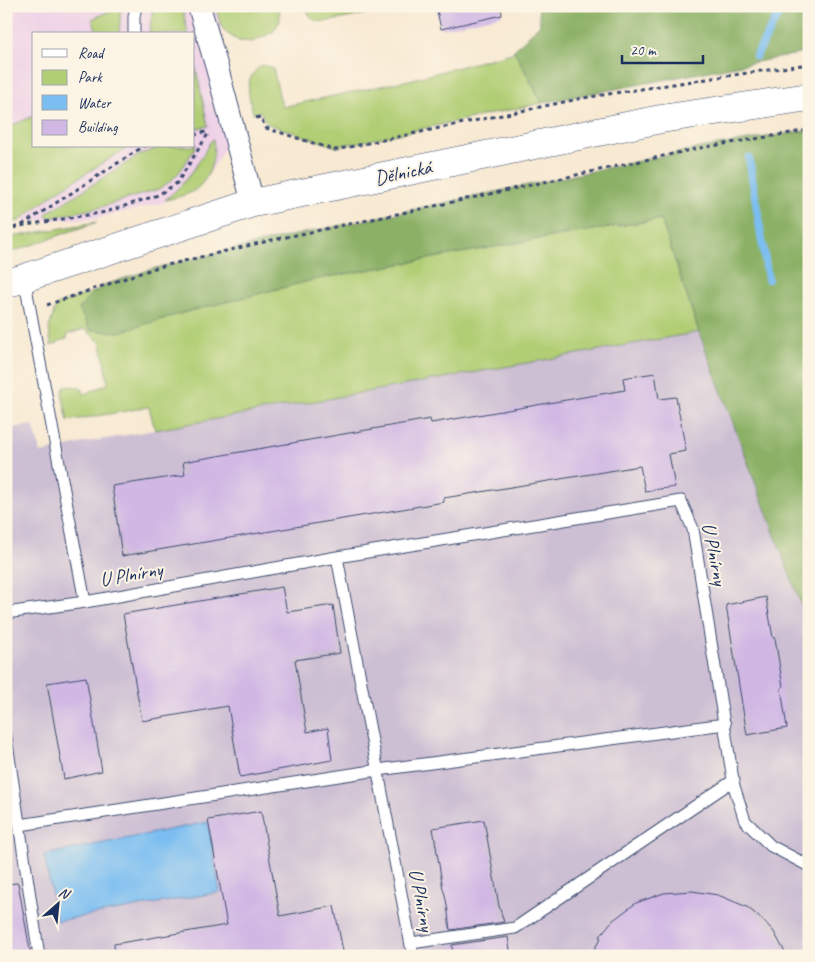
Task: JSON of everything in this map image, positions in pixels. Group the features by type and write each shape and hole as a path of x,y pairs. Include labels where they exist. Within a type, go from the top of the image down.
{"street":[{"path":"199,6 253,203"},
{"name":"Dělnická","path":"15,280 253,203 661,119 809,97"}],"lane":[{"path":"134,32 136,6"},
{"name":"U Plnírny","path":"15,280 31,310 85,602 337,557 681,501 693,529 734,780 745,820 771,846 809,866"},
{"name":"U Plnírny","path":"337,557 413,956"},
{"path":"6,613 85,602"},
{"path":"20,825 378,770 725,724"},
{"path":"6,737 39,956"},
{"path":"411,943 515,928 734,780"}],"path":[{"path":"232,125 260,117 266,128 335,150 583,98 809,64"},
{"path":"31,310 155,268 272,240 700,148 809,130"},
{"path":"6,230 106,212 158,195 177,183 210,131 195,135"},
{"path":"20,226 141,148"}],"shaded area":[{"path":"6,6 220,6 227,144 204,182 162,203 98,218 6,223"},
{"path":"699,332 809,626 809,956 6,956 6,429 33,425 41,453 88,442"}],"green space":[{"path":"115,6 121,6 119,32 97,32 92,19 116,8"},
{"path":"153,6 182,6 188,32 149,32"},
{"path":"215,6 279,6 280,21 273,32 252,42 239,41 226,33 221,26"},
{"path":"306,6 376,6 377,11 322,22 311,17"},
{"path":"538,6 809,6 809,52 542,103 514,50 540,24"},
{"path":"514,50 542,103 337,147 268,124 261,112 253,113 248,87 252,76 262,65 273,68 282,107 409,80 512,53"},
{"path":"195,64 208,126 195,129"},
{"path":"32,117 32,148 127,148 56,192 19,221 6,223 6,128"},
{"path":"809,130 809,626 699,332 661,219 317,279 186,312 119,332 90,330 79,309 102,286 155,268 272,240 700,148"},
{"path":"213,139 214,154 203,182 192,192 165,200 191,173"},
{"path":"158,148 195,148 181,170 172,180 159,189 101,207 51,218 46,216 47,213 141,154"},
{"path":"661,219 699,332 155,430 149,407 68,421 62,393 65,386 81,387 84,394 108,384 101,343 85,329 68,334 67,339 51,346 49,328 58,304 96,291 79,309 90,330 119,332 186,312 317,279"},
{"path":"97,222 6,254 6,238"}],"water":[{"path":"208,822 220,892 57,921 44,855"}],"building":[{"path":"436,6 501,6 502,15 441,29"},
{"path":"655,373 659,399 676,397 686,451 669,454 675,487 645,491 640,466 444,498 444,502 122,556 112,486 185,475 183,462 430,419 431,423 625,390 623,378"},
{"path":"282,587 287,612 333,605 340,653 295,660 307,732 328,728 332,760 240,777 228,706 142,721 123,614"},
{"path":"766,597 783,687 781,688 787,728 747,735 726,605"},
{"path":"86,677 102,771 64,779 47,683"},
{"path":"261,811 280,916 334,906 344,956 115,956 114,944 227,925 208,820"},
{"path":"484,820 499,906 504,922 450,930 433,828"},
{"path":"18,883 31,956 6,956 6,884"},
{"path":"692,891 718,895 747,907 774,932 787,956 590,956 601,938 599,937 612,921 636,903 664,893"},
{"path":"508,937 511,956 453,956 452,945"}],"waterway":[{"path":"756,56 783,6"},
{"path":"749,158 768,279"}]}
